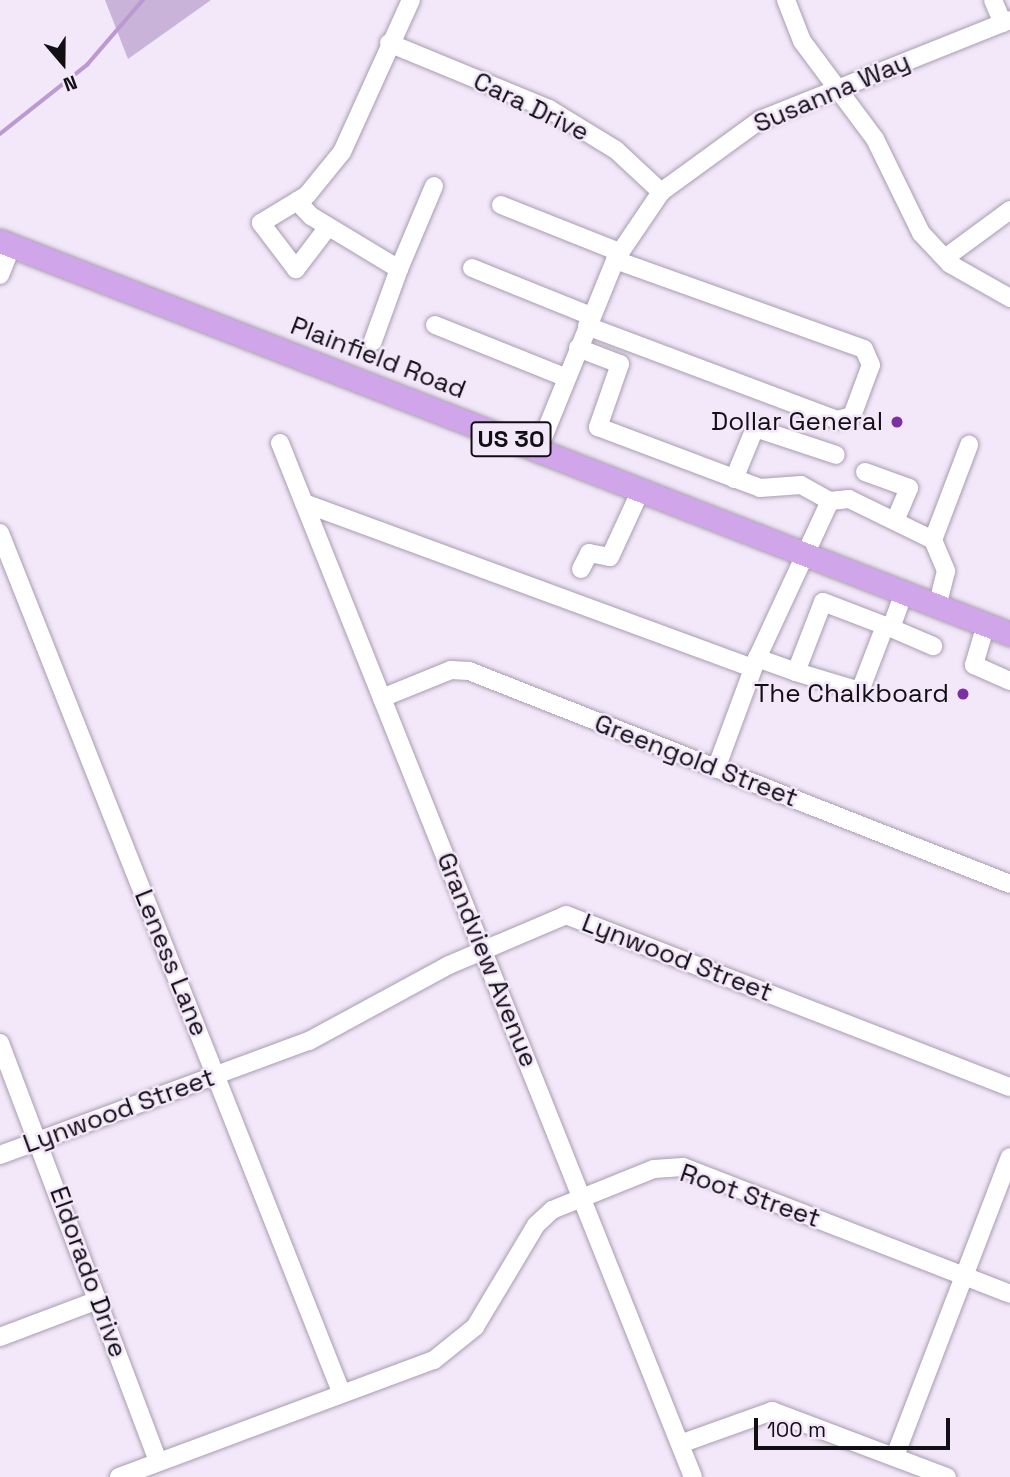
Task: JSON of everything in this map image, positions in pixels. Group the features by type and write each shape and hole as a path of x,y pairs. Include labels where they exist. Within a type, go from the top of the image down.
{"main road":[{"name":"Plainfield Road","path":"6,244 1010,634"}],"street":[{"path":"328,227 296,268 261,223 297,201 342,152 389,43 411,0"},
{"path":"786,0 802,41 875,139 921,233 945,258 1010,298"},
{"path":"993,0 1006,22"},
{"name":"Susanna Way","path":"538,450 617,256 661,192 760,120 1006,22"},
{"name":"Cara Drive","path":"389,43 548,109 616,150 661,192"},
{"path":"373,341 399,269 434,186"},
{"path":"297,201 328,227 399,269"},
{"path":"472,268 589,321 837,420 852,416 871,366 864,349 617,256 501,205"},
{"path":"945,258 1010,210"},
{"path":"0,275 6,244"},
{"path":"435,325 566,377"},
{"path":"578,348 620,364 598,427 760,488 801,485 830,501 849,499 896,518 933,540 946,571 937,606"},
{"path":"734,479 755,428 836,455"},
{"name":"Grandview Avenue","path":"280,443 693,1477"},
{"path":"933,540 970,445"},
{"path":"865,472 909,488 896,518"},
{"path":"581,569 589,553 610,556 641,490"},
{"path":"716,769 755,663 830,501"},
{"path":"304,503 755,663 860,691 904,593"},
{"name":"Leness Lane","path":"0,533 342,1394"},
{"path":"796,672 823,602 933,646"},
{"path":"986,624 974,665 1010,681"},
{"name":"Greengold Street","path":"382,698 451,670 469,671 1010,884"},
{"name":"Lynwood Street","path":"0,1155 309,1041 482,950 566,915 1010,1087"},
{"name":"Eldorado Drive","path":"0,1044 40,1140 158,1462"},
{"path":"895,1456 1010,1157"},
{"name":"Root Street","path":"119,1477 434,1360 456,1345 475,1327 536,1225 582,1198 654,1169 683,1167 1010,1294"},
{"path":"0,1337 98,1300"},
{"path":"680,1444 772,1411 947,1477"}],"shaded area":[{"path":"105,0 211,0 128,59"}],"waterway":[{"path":"0,134 87,65 143,0"}],"place":[{"name":"Dollar General","path":"897,422"},
{"name":"The Chalkboard","path":"963,694"}]}
